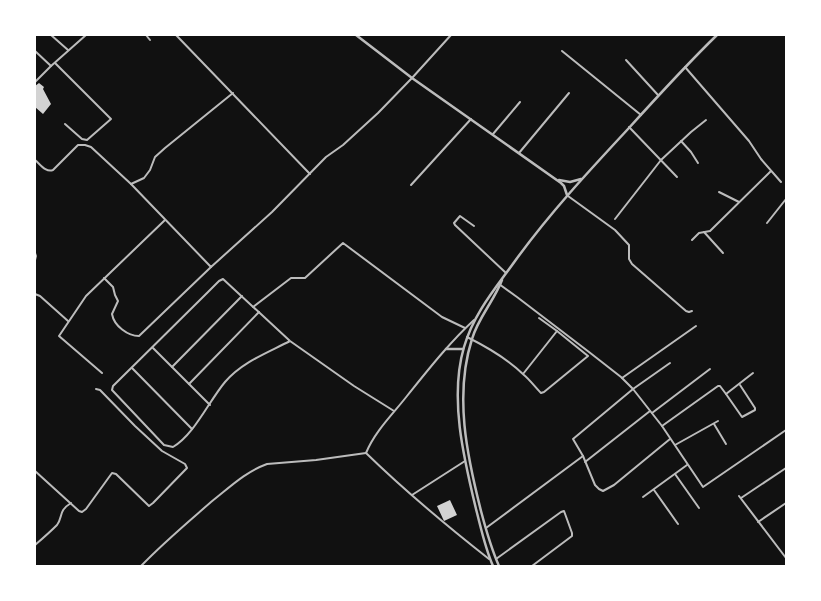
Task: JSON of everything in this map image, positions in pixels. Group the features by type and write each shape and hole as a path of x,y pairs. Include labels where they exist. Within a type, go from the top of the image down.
{"street":[{"path":"51,35 68,50"},
{"path":"35,82 86,35"},
{"path":"146,35 150,40"},
{"path":"176,35 310,174"},
{"path":"356,35 412,78 557,180 564,186 566,196 615,230 629,245 629,258 632,264 686,311 692,311"},
{"path":"104,278 114,289 118,301 112,314 113,319 126,332 139,336 211,267 272,212 326,157 344,145 378,113 451,35"},
{"path":"494,566 488,551 463,448 458,389 463,348 474,320 532,236 566,196 658,95 717,35"},
{"path":"35,51 51,66"},
{"path":"562,51 641,115"},
{"path":"626,60 658,95"},
{"path":"55,63 110,119 87,140 82,139 65,124"},
{"path":"685,67 749,141 758,156 781,182"},
{"path":"131,184 144,178 150,170 155,157 165,148 233,93"},
{"path":"518,154 569,93"},
{"path":"493,134 520,102"},
{"path":"411,185 471,119"},
{"path":"615,219 661,160 706,120"},
{"path":"630,127 677,177"},
{"path":"681,141 698,163"},
{"path":"35,160 50,172 78,145 92,147 131,184 211,267"},
{"path":"692,240 699,233 710,231 771,171"},
{"path":"557,180 570,182 582,178"},
{"path":"719,192 739,202"},
{"path":"767,223 786,199"},
{"path":"474,226 460,216 454,223 454,225 506,273"},
{"path":"102,373 59,336 86,296 165,220"},
{"path":"704,232 723,253"},
{"path":"254,307 291,278 305,278 343,243 442,317 465,328"},
{"path":"35,253 35,260"},
{"path":"290,341 241,367 224,383 192,429 173,447 164,445 112,390 114,386 152,347 220,280 224,279 290,341 354,386 394,411"},
{"path":"498,566 492,550 473,475 466,434 463,407 463,388 466,363 472,339 478,322 499,284"},
{"path":"499,284 545,317 622,378 633,389 662,426 687,465 704,487 786,430"},
{"path":"35,294 40,296 68,321"},
{"path":"172,366 242,296"},
{"path":"189,384 259,312"},
{"path":"467,337 491,349 523,374 543,393 588,357 588,355 539,318"},
{"path":"366,453 374,438 394,411 446,349 474,320"},
{"path":"622,378 696,326"},
{"path":"523,374 557,331"},
{"path":"152,347 210,404"},
{"path":"446,349 463,348"},
{"path":"670,364 633,389 573,438 583,456 595,486 601,491 606,490 670,439"},
{"path":"132,368 192,429"},
{"path":"652,414 710,369"},
{"path":"726,394 753,373"},
{"path":"662,426 718,386 720,386 742,417 755,410 740,384"},
{"path":"458,389 463,388"},
{"path":"35,471 79,511 85,510 113,473 147,505 151,505 187,468 185,464 162,451 100,390 96,389"},
{"path":"585,462 650,411"},
{"path":"675,445 718,421"},
{"path":"714,424 726,444"},
{"path":"462,435 466,434"},
{"path":"463,448 468,447"},
{"path":"366,453 412,495 491,560"},
{"path":"143,565 167,540 228,487 260,466 266,464 316,460 366,453"},
{"path":"486,528 583,456"},
{"path":"412,495 466,461"},
{"path":"643,498 687,465"},
{"path":"786,468 740,497 786,558"},
{"path":"675,474 699,508"},
{"path":"654,490 678,524"},
{"path":"35,545 58,524 60,514 71,503"},
{"path":"758,522 786,503"},
{"path":"496,559 564,511 572,536 532,566"},
{"path":"488,551 492,550"}],"building":[{"path":"39,83 44,87 43,89 51,104 43,114 35,107 35,86"},
{"path":"450,500 457,515 444,521 437,506"}]}
